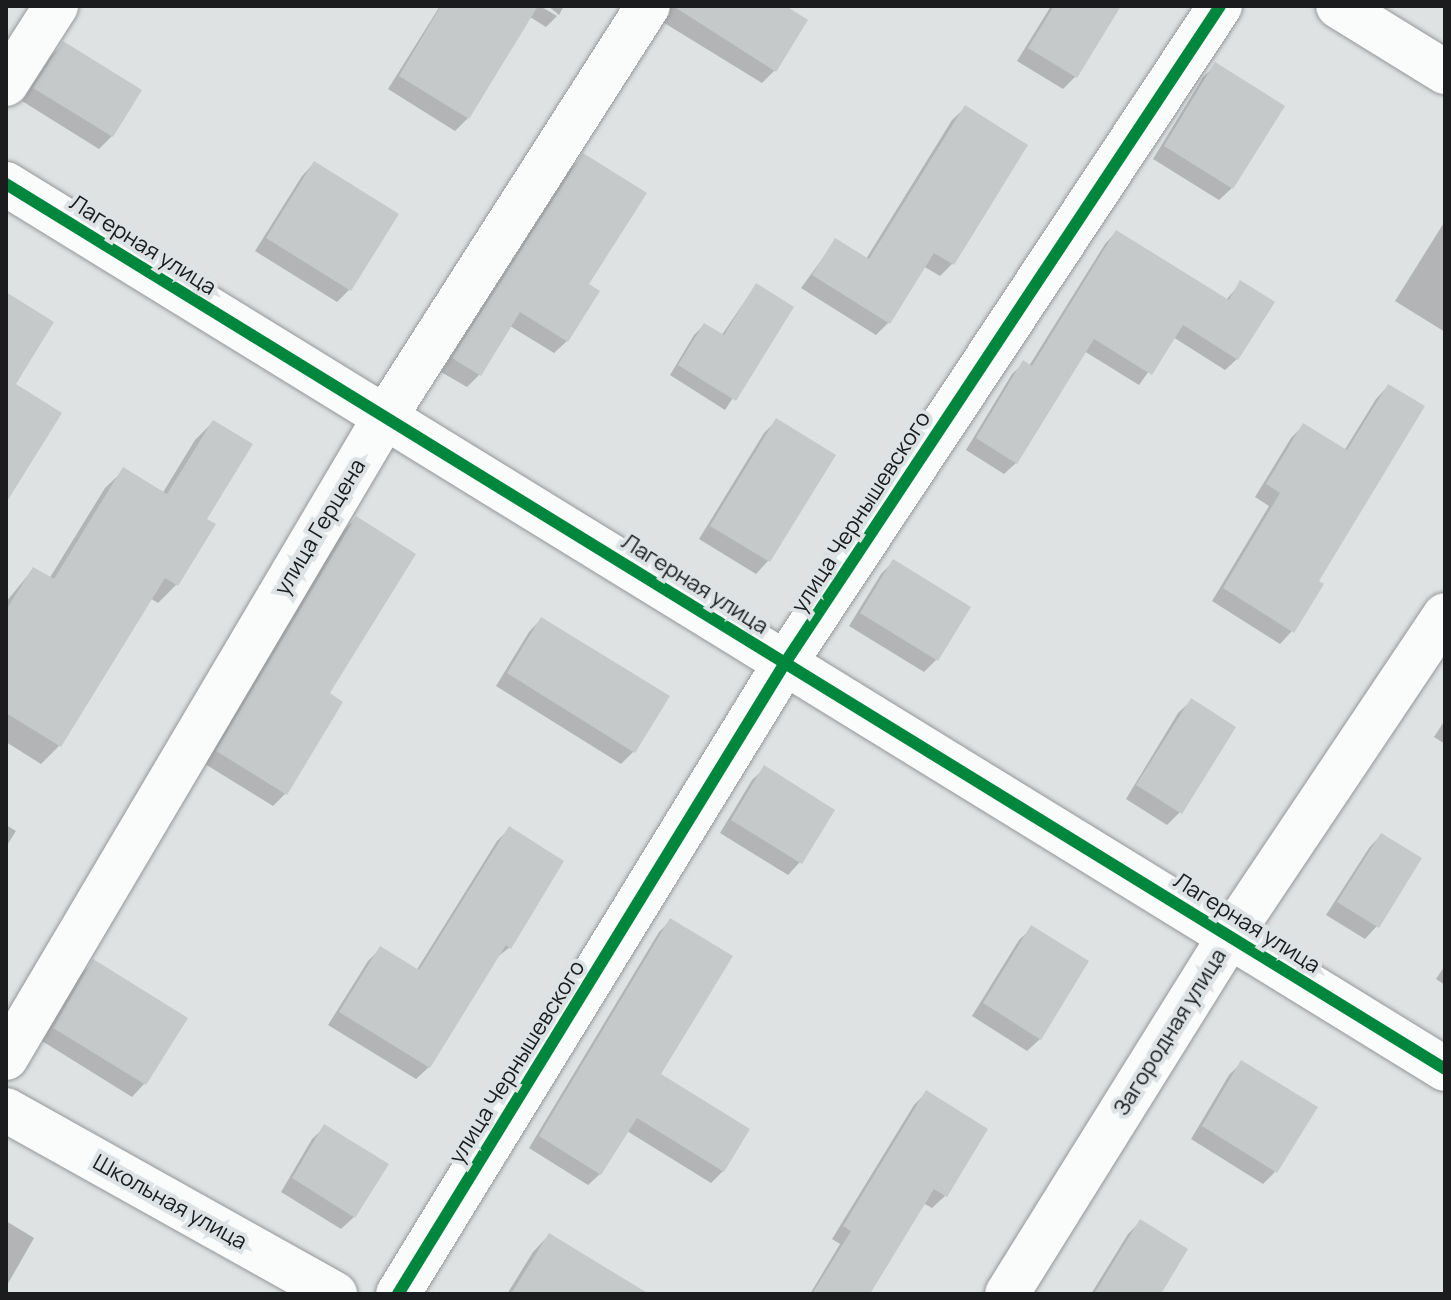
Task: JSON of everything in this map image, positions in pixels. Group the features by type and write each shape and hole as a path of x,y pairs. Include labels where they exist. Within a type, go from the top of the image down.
{"street":[{"path":"6,84 56,6"},
{"name":"улица Герцена","path":"6,1058 385,417 648,6"},
{"name":"улица Чернышевского","path":"398,1294 785,663 1220,6"},
{"path":"1338,6 1445,72"},
{"name":"Лагерная улица","path":"6,184 1445,1069"},
{"name":"Загородная улица","path":"1007,1294 1230,936 1445,615"},
{"name":"Школьная улица","path":"6,1110 335,1294"}],"building":[{"path":"441,6 538,6 469,119 399,76"},
{"path":"673,6 786,6 808,20 776,72"},
{"path":"1054,6 1121,6 1077,78 1028,48"},
{"path":"63,41 142,90 113,137 33,88"},
{"path":"1215,62 1285,106 1233,189 1164,146"},
{"path":"965,105 1028,145 954,265 934,253 890,324 812,275 835,238 869,259"},
{"path":"583,153 647,193 589,284 600,291 568,342 520,312 481,376 452,358"},
{"path":"314,161 399,214 351,291 266,238"},
{"path":"1116,230 1229,300 1240,280 1275,302 1238,360 1183,325 1152,375 1094,339 1017,464 976,438 1023,360 1032,366"},
{"path":"756,283 794,307 736,401 678,365 704,323 724,335"},
{"path":"6,292 54,322 16,384 62,413 6,503"},
{"path":"1388,384 1425,406 1319,581 1324,584 1294,633 1223,588 1280,493 1266,484 1303,423 1347,450"},
{"path":"776,418 836,455 770,562 710,526"},
{"path":"213,420 253,444 207,519 216,524 178,586 165,578 61,747 6,713 6,610 33,567 54,579 123,467 167,494"},
{"path":"356,516 416,554 330,693 343,702 287,795 216,751"},
{"path":"893,559 971,607 938,661 860,613"},
{"path":"541,617 670,696 635,753 507,673"},
{"path":"1191,698 1236,727 1182,814 1136,785"},
{"path":"764,765 835,810 802,864 731,820"},
{"path":"509,826 564,861 511,949 506,945 430,1068 339,1012 380,946 419,970"},
{"path":"1381,833 1422,858 1379,928 1337,902"},
{"path":"670,918 733,956 661,1074 750,1129 724,1172 637,1118 601,1175 539,1136"},
{"path":"1031,925 1089,961 1041,1040 983,1003"},
{"path":"93,959 188,1018 146,1085 53,1028"},
{"path":"1241,1060 1318,1107 1277,1173 1202,1126"},
{"path":"926,1090 988,1129 947,1197 934,1189 870,1294 812,1294 851,1231 843,1226"},
{"path":"324,1124 389,1164 355,1218 292,1178"},
{"path":"1140,1219 1188,1249 1161,1294 1094,1294"},
{"path":"549,1233 649,1294 511,1294"}],"cycle path":[{"path":"398,1294 785,663 1220,6"},
{"path":"6,184 1445,1069"}]}
